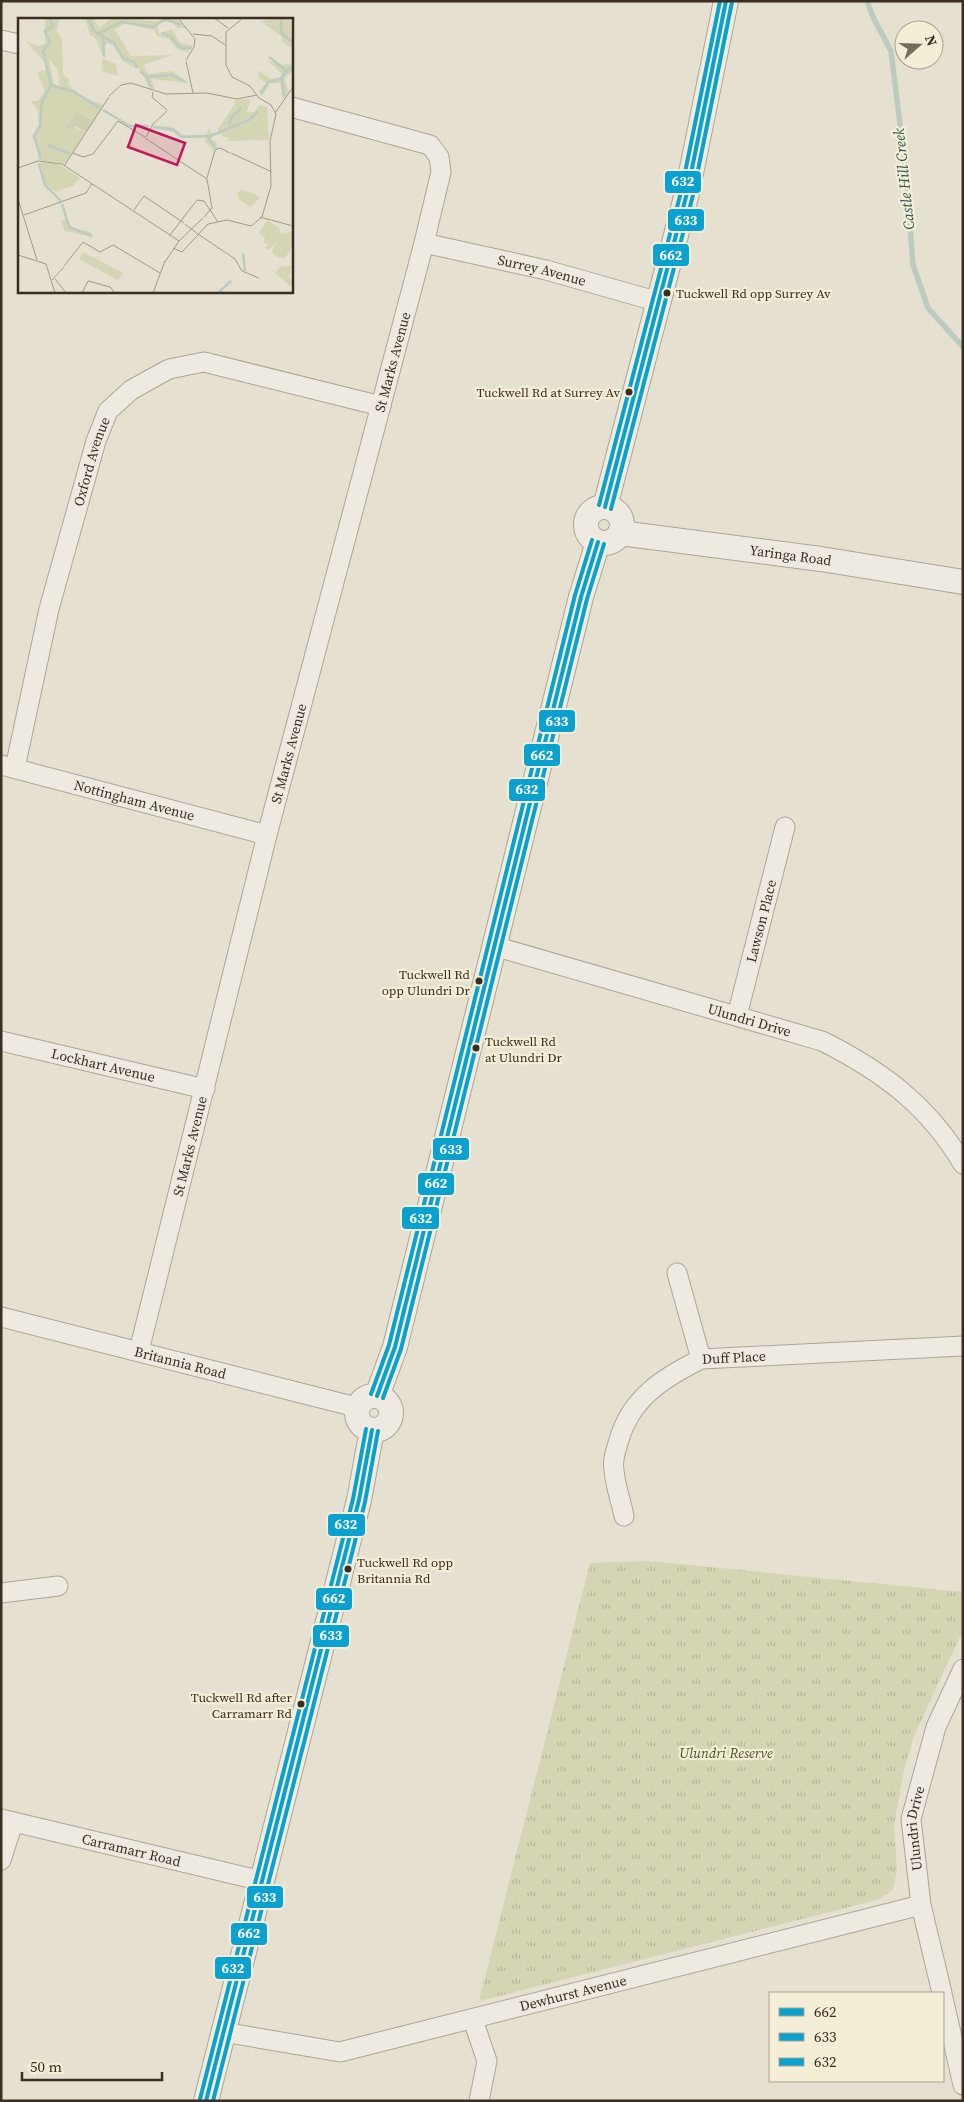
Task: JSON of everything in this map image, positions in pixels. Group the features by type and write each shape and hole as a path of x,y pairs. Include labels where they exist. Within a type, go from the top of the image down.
{"street":[{"path":"604,507 687,192 726,1"},
{"path":"1,40 18,44"},
{"name":"St Marks Avenue","path":"139,1351 267,835 424,243 441,172 439,157 430,145 418,140 292,107"},
{"name":"Surrey Avenue","path":"424,243 546,270 659,302"},
{"name":"Oxford Avenue","path":"8,766 96,441 108,411 131,390 169,369 204,362 381,406"},
{"path":"604,507 615,511 619,516 621,521 620,532 612,541 598,542 587,532 586,520 593,510 604,507"},
{"name":"Yaringa Road","path":"620,532 821,559 963,582"},
{"path":"377,1396 394,1347 581,597 598,542"},
{"name":"Nottingham Avenue","path":"8,766 267,835"},
{"name":"Lawson Place","path":"736,1016 785,827"},
{"name":"Ulundri Drive","path":"494,946 822,1041 856,1058 889,1080 925,1112 951,1144 963,1164"},
{"name":"Lockhart Avenue","path":"1,1041 205,1090"},
{"path":"677,1272 701,1359"},
{"name":"Britannia Road","path":"1,1317 348,1405 358,1410"},
{"name":"Duff Place","path":"624,1516 614,1470 614,1458 626,1421 648,1390 701,1359 963,1346"},
{"path":"377,1396 387,1402 391,1414 386,1426 372,1430 363,1425 359,1419 358,1410 362,1401 368,1397 377,1396"},
{"path":"206,2101 358,1500 372,1430"},
{"path":"1,1593 58,1586"},
{"name":"Ulundri Drive","path":"942,1992 921,1905 911,1819 936,1727 963,1669"},
{"path":"1,1860 7,1821"},
{"name":"Carramarr Road","path":"7,1821 262,1881"},
{"name":"Dewhurst Avenue","path":"223,2032 340,2052 473,2020 921,1905"},
{"path":"944,2002 963,2085"},
{"path":"473,2020 487,2061 479,2101"}],"green space":[{"name":"Ulundri Reserve","path":"649,1561 963,1592 963,1630 914,1736 904,1770 894,1826 897,1869 893,1890 877,1900 479,2001 590,1563"}],"waterway":[{"name":"Castle Hill Creek","path":"867,1 891,51 906,173 913,265 928,308 963,347"}],"transit line":[{"name":"632","path":"599,505 681,192 720,1"},
{"name":"662","path":"605,507 687,193 726,1"},
{"name":"633","path":"611,509 693,195 732,2"},
{"name":"632","path":"371,1394 389,1345 575,595 592,540"},
{"name":"662","path":"377,1396 395,1347 581,597 598,542"},
{"name":"633","path":"383,1398 401,1349 587,599 604,544"},
{"name":"632","path":"200,2099 353,1499 366,1429"},
{"name":"662","path":"206,2101 359,1500 372,1430"},
{"name":"633","path":"213,2101 365,1502 378,1431"}],"place":[{"name":"Tuckwell Rd opp Surrey Av","path":"667,293"},
{"name":"Tuckwell Rd at Surrey Av","path":"629,392"},
{"name":"Tuckwell Rd opp Ulundri Dr","path":"479,981"},
{"name":"Tuckwell Rd at Ulundri Dr","path":"476,1048"},
{"name":"Tuckwell Rd opp Britannia Rd","path":"348,1569"},
{"name":"Tuckwell Rd after Carramarr Rd","path":"301,1704"}]}
